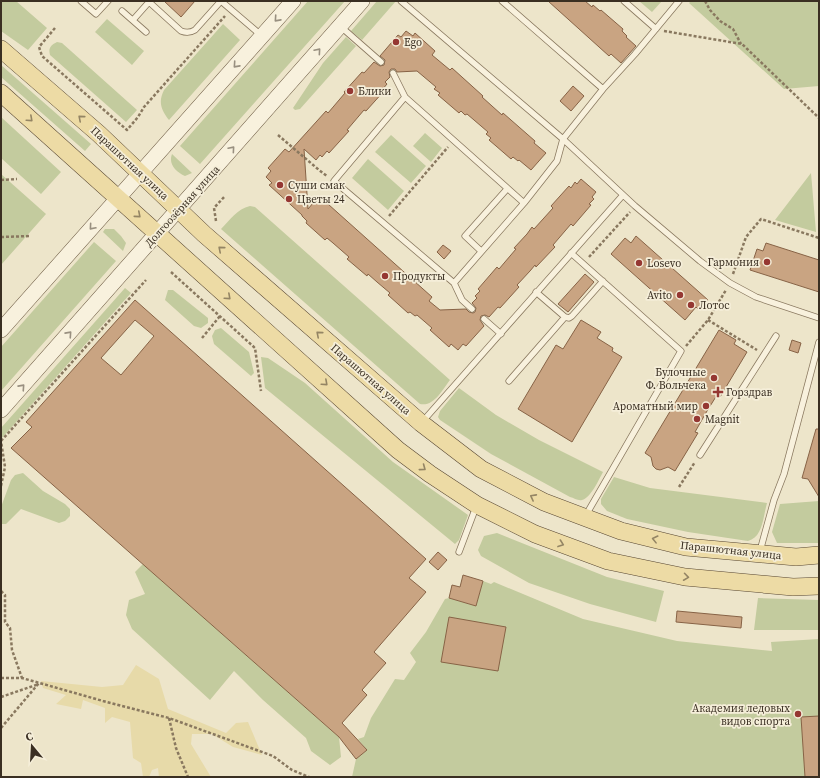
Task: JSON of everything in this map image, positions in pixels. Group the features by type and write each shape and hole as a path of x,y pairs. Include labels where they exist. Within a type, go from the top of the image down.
{"main road":[{"path":"1,330 293,1"},
{"name":"Долгоозёрная улица","path":"1,410 362,1"},
{"name":"Парашютная улица","path":"1,49 99,134 210,240 421,423 481,469 544,502 620,531 686,547 796,557 819,556"},
{"path":"1,93 398,450 430,474 477,505 535,534 608,560 685,577 793,587 819,586"}],"lane":[{"path":"81,1 96,14 108,1"},
{"path":"133,20 148,1 181,31 186,33 192,32 221,1 262,36"},
{"path":"401,1 563,139 635,206 700,261 730,283 756,297 819,318"},
{"path":"502,1 603,89"},
{"path":"624,1 656,29"},
{"path":"454,283 524,203 557,161 563,139 603,89 679,1"},
{"path":"122,11 146,32"},
{"path":"340,26 381,62"},
{"path":"393,73 405,97 524,203"},
{"path":"405,97 334,181 454,283 462,300 472,309"},
{"path":"481,251 465,236 507,189"},
{"path":"421,423 623,194"},
{"path":"571,253 681,351 585,517"},
{"path":"536,292 565,317 569,318 603,281"},
{"path":"509,381 565,317"},
{"path":"484,319 501,334"},
{"path":"700,455 776,336"},
{"path":"760,554 774,500 784,474 819,342"},
{"path":"460,552 477,505"}],"path":[{"path":"705,1 710,10 720,21 733,29 742,44 819,118"},
{"path":"55,28 39,47 42,56 127,130 144,107 231,10"},
{"path":"656,29 742,44"},
{"path":"278,135 334,181"},
{"path":"383,222 454,141"},
{"path":"1,180 17,179"},
{"path":"216,221 214,208 225,196"},
{"path":"583,264 635,206"},
{"path":"681,351 708,320 730,283 746,237 761,219 819,238"},
{"path":"1,237 31,236"},
{"path":"171,272 254,348 261,391"},
{"path":"1,486 5,467 1,441 146,280"},
{"path":"202,338 220,316"},
{"path":"708,320 764,354"},
{"path":"679,487 700,455"},
{"path":"1,590 5,595 5,622 10,628 12,650 22,678"},
{"path":"1,678 22,678 169,718 273,756 292,770 309,777"},
{"path":"1,697 39,683"},
{"path":"1,728 39,683"},
{"path":"169,718 176,748 188,777"}],"green space":[{"path":"1,1 16,1 47,28 28,50 1,31"},
{"path":"308,1 345,1 200,164 180,146"},
{"path":"377,1 396,1 362,40 351,31"},
{"path":"639,1 662,1 652,12"},
{"path":"691,1 819,1 819,86 784,89 689,3"},
{"path":"107,19 144,51 132,65 95,32"},
{"path":"223,24 240,40 169,120 161,106 161,98 164,90"},
{"path":"346,37 356,46 300,109 295,110 293,108 323,63"},
{"path":"57,42 62,43 137,110 126,122 50,55 50,47"},
{"path":"1,65 91,144 85,151 1,77"},
{"path":"1,117 61,172 41,194 1,158"},
{"path":"425,133 442,148 431,162 413,146"},
{"path":"391,135 426,166 411,183 375,152"},
{"path":"172,154 192,173 185,176 176,170 171,161"},
{"path":"368,159 404,191 388,210 352,178"},
{"path":"811,173 816,232 775,220"},
{"path":"1,174 46,214 1,265"},
{"path":"250,206 255,207 450,380 434,400 429,403 420,404 221,229 237,212"},
{"path":"105,229 114,229 121,236 126,243 123,251 103,232"},
{"path":"94,242 116,261 1,391 1,347"},
{"path":"125,288 131,293 1,439 1,428"},
{"path":"168,290 173,290 208,318 208,323 201,328 194,326 165,300"},
{"path":"221,328 249,352 254,373 251,376 214,344 212,336 215,330"},
{"path":"261,357 268,358 305,383 393,462 468,515 459,540 455,544 265,388"},
{"path":"459,388 496,415 539,440 603,472 589,496 582,500 570,497 491,454 440,420 438,417 440,411"},
{"path":"23,473 43,491 65,504 70,509 70,516 65,521 59,523 21,509 6,524 1,524 1,507 11,480 15,475"},
{"path":"614,477 650,488 767,503 762,526 757,535 748,541 688,532 627,519 607,511 601,504 601,499"},
{"path":"819,501 819,543 777,543 772,532 780,504"},
{"path":"497,533 607,577 664,591 656,622 590,604 529,583 481,556 478,550 484,536"},
{"path":"143,564 339,737 341,757 330,765 311,751 306,738 263,700 234,671 210,700 132,629 126,615 129,600 145,594 135,572"},
{"path":"483,581 491,584 494,582 583,619 677,641 772,651 771,642 819,639 819,777 352,777 356,759 367,750 358,739 364,737 371,718 395,679 404,680 416,662 410,653 426,632 445,599 449,598 476,606"},
{"path":"758,598 819,600 819,630 754,630"}],"sand":[{"path":"136,665 159,679 168,709 226,733 236,723 248,722 262,755 233,747 212,734 192,734 191,744 211,777 159,777 158,768 152,770 149,777 143,777 141,763 133,758 130,722 112,717 105,723 105,708 83,700 81,709 56,704 66,695 43,688 41,681 102,687 123,685"}],"building":[{"path":"164,1 195,1 181,17"},
{"path":"548,1 585,1 592,7 593,5 623,29 622,31 627,36 626,37 636,46 621,63 611,54 609,56"},
{"path":"406,31 413,36 415,33 435,51 432,55 450,70 452,68 502,115 503,113 535,141 534,143 546,153 531,170 519,160 518,161 513,157 511,159 489,140 491,138 486,134 488,132 467,114 465,115 461,111 459,113 438,95 440,93 434,89 436,87 417,71 397,72 395,69 391,69 389,72 390,77 385,82 387,84 382,90 384,91 366,111 364,110 347,130 349,131 329,153 327,151 322,157 320,155 316,160 304,149 308,209 319,196 432,297 429,301 440,310 466,309 473,313 475,312 476,308 472,303 477,298 475,296 480,291 478,289 497,267 499,269 532,227 534,229 553,208 551,206 569,186 571,188 575,182 577,184 581,179 596,192 592,197 594,199 589,204 591,205 573,226 571,224 553,245 555,247 536,267 535,265 517,285 519,287 500,308 498,307 489,317 485,315 481,316 480,320 484,326 466,346 463,344 458,350 451,344 449,347 430,330 432,328 417,315 415,316 410,312 408,313 388,295 390,293 368,274 367,276 347,259 349,257 327,238 325,240 306,223 307,221 302,215 269,185 272,183 266,177 271,171 268,168 285,149 289,152 326,111 328,113 362,72 364,73 374,62 380,66 384,65 385,60 380,56 398,35 401,37"},
{"path":"573,86 584,96 571,111 560,101"},
{"path":"636,236 708,300 699,310 696,307 685,320 611,254 625,238 631,243"},
{"path":"766,243 819,260 819,292 750,270 757,249 763,251"},
{"path":"443,245 451,251 444,259 437,252"},
{"path":"585,274 594,282 568,312 558,304"},
{"path":"135,300 426,559 409,578 426,592 374,652 386,663 362,690 367,695 342,723 367,750 356,759 339,737 11,448 32,427 26,422","holes":["135,320 154,336 121,375 101,358"]},
{"path":"581,320 601,332 597,338 613,348 612,351 622,357 572,442 518,409 556,345 563,349"},
{"path":"719,330 736,340 734,344 747,352 720,397 717,395 707,411 695,432 698,433 675,471 668,467 660,470 656,469 653,466 651,457 645,453"},
{"path":"792,340 801,343 798,353 789,350"},
{"path":"816,429 819,429 819,497 808,479 802,478"},
{"path":"438,552 447,560 438,570 429,562"},
{"path":"463,575 483,581 476,606 449,598 452,585 460,587"},
{"path":"677,611 742,617 741,628 676,622"},
{"path":"449,617 506,627 498,671 441,662"},
{"path":"819,716 819,777 805,777 801,717"}],"place":[{"name":"Ego","path":"396,42"},
{"name":"Блики","path":"350,91"},
{"name":"Суши смак","path":"280,185"},
{"name":"Цветы 24","path":"289,199"},
{"name":"Гармония","path":"767,262"},
{"name":"Losevo","path":"639,263"},
{"name":"Продукты","path":"385,276"},
{"name":"Avito","path":"680,295"},
{"name":"Лотос","path":"691,305"},
{"name":"Булочные Ф. Вольчека","path":"714,378"},
{"name":"Горздрав","path":"718,392"},
{"name":"Ароматный мир","path":"706,406"},
{"name":"Magnit","path":"697,419"},
{"name":"Академия ледовых видов спорта","path":"798,714"}]}
